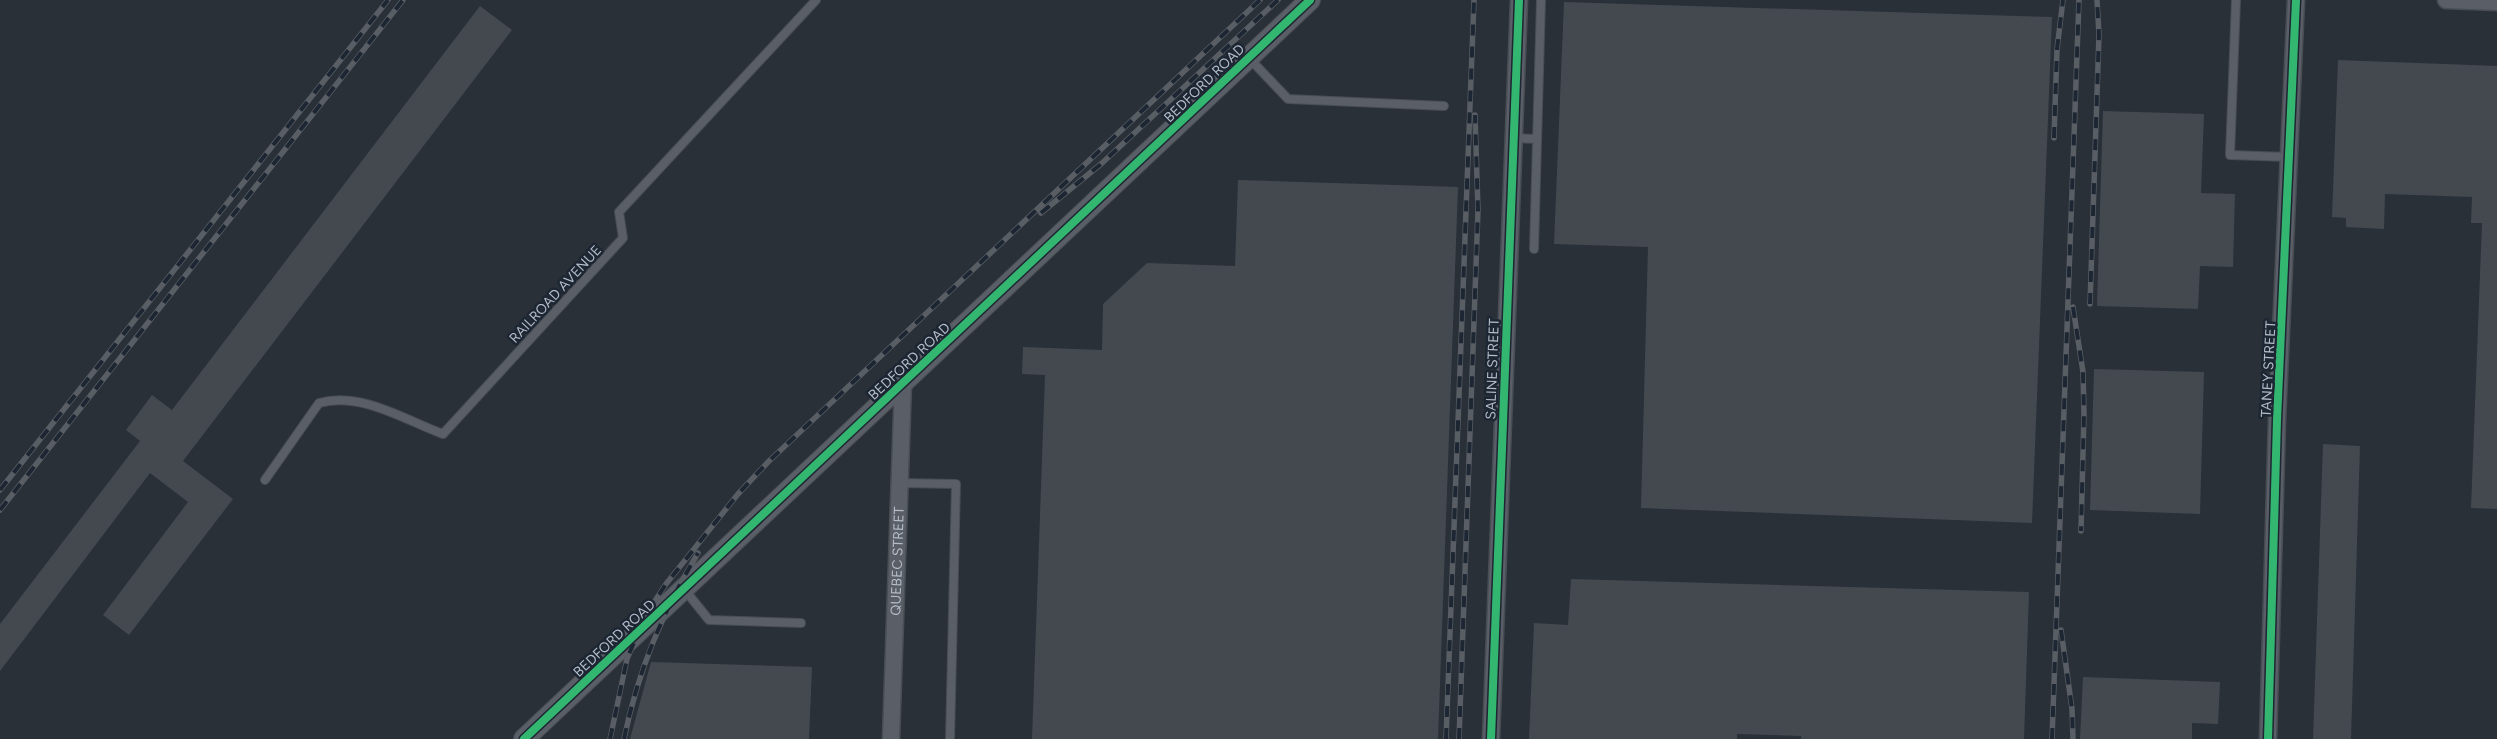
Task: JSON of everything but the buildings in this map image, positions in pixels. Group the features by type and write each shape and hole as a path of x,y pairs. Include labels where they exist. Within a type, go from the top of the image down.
{"street":[{"name":"BEDFORD ROAD","path":"524,739 1310,0"},
{"name":"SALINE STREET","path":"1491,739 1518,0"},
{"name":"TANEY STREET","path":"2268,739 2277,420 2296,0"},
{"path":"2446,0 2497,2"},
{"name":"QUEBEC STREET","path":"891,739 904,383"}],"lane":[{"name":"RAILROAD AVENUE","path":"265,480 319,403 330,400 379,406 443,434 623,238 619,212 816,0"},
{"path":"1534,249 1541,0"},
{"path":"2236,0 2230,155 2290,157"},
{"path":"1249,58 1288,99 1444,106"},
{"path":"1513,138 1537,139"},
{"path":"900,483 956,484 950,739"},
{"path":"684,589 710,620 801,623"}],"railway":[{"path":"0,490 388,0"},
{"path":"0,510 403,0"},
{"path":"610,739 627,659 645,616 666,584 738,494 768,462 1260,0"},
{"path":"1041,213 1101,164 1278,0"},
{"path":"1446,739 1474,0"},
{"path":"2054,138 2057,49 2063,0"},
{"path":"2052,739 2079,0"},
{"path":"2090,304 2099,35 2097,0"},
{"path":"1459,739 1478,210 1475,115"},
{"path":"2073,307 2083,372 2084,414 2081,531"},
{"path":"624,739 636,690 662,620 698,553"},
{"path":"2061,630 2072,709 2073,739"}],"cycle path":[{"path":"524,739 1310,0"},
{"path":"1491,739 1519,0"},
{"path":"2268,739 2277,420 2296,0"}]}
